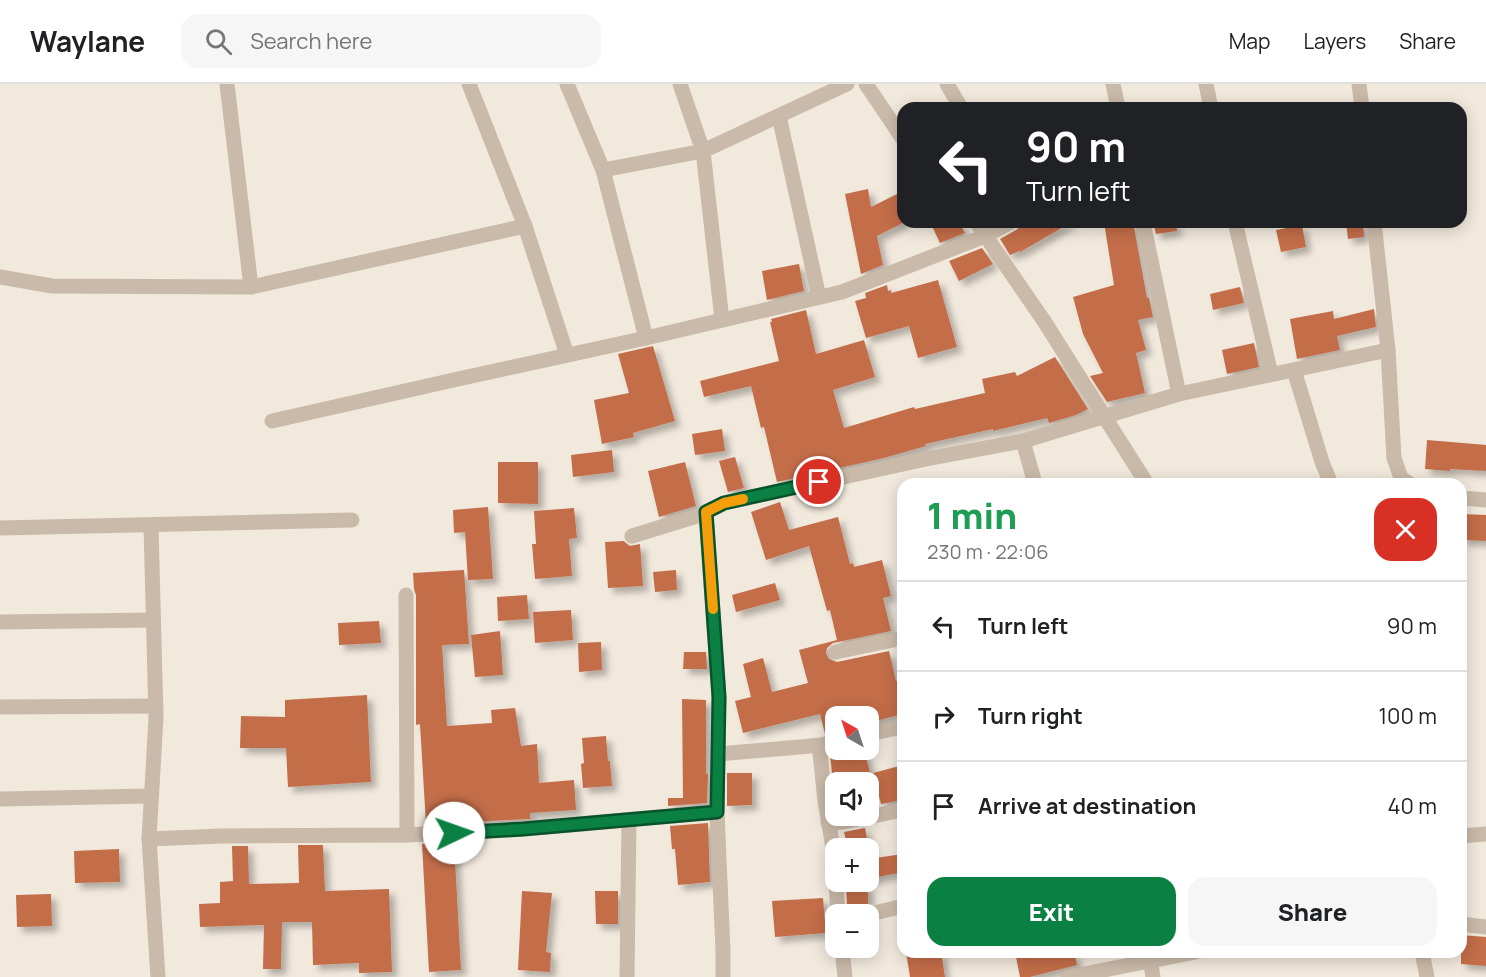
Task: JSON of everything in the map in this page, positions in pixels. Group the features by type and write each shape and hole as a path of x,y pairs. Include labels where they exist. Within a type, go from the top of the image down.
{"street":[{"path":"227,84 250,287"},
{"path":"469,84 525,226 567,355"},
{"path":"567,84 603,170 646,338"},
{"path":"680,84 703,151 722,320"},
{"path":"603,170 703,151 848,84"},
{"path":"866,84 897,130"},
{"path":"946,84 957,102"},
{"path":"1113,84 1117,102"},
{"path":"1206,84 1209,102"},
{"path":"1359,84 1361,102"},
{"path":"779,116 819,297"},
{"path":"0,277 52,286 250,287 525,226"},
{"path":"979,228 1044,321 1143,478"},
{"path":"272,422 842,292 999,228"},
{"path":"1144,228 1179,394"},
{"path":"1236,228 1271,374"},
{"path":"1375,228 1388,350 1394,458 1401,478"},
{"path":"632,536 706,512 724,503 926,459 1023,441 1179,394 1388,350"},
{"path":"1294,370 1329,478"},
{"path":"1023,441 1033,478"},
{"path":"1467,498 1486,500"},
{"path":"706,512 719,697 717,812 723,977"},
{"path":"0,528 352,520"},
{"path":"151,526 156,706 148,839 158,977"},
{"path":"406,595 407,835"},
{"path":"0,622 153,620"},
{"path":"836,652 897,639"},
{"path":"0,707 156,706"},
{"path":"879,732 897,728"},
{"path":"718,754 825,743"},
{"path":"825,747 820,753 825,797"},
{"path":"0,799 150,795"},
{"path":"879,815 897,811"},
{"path":"148,839 221,836 407,835 523,829 717,812"},
{"path":"627,977 629,820"},
{"path":"1467,836 1486,834"},
{"path":"879,912 897,907"},
{"path":"1467,925 1486,927"},
{"path":"843,958 845,977"},
{"path":"1068,977 1141,958"},
{"path":"1149,958 1153,977"},
{"path":"1423,958 1427,977"}],"building":[{"path":"868,189 871,207 897,194 897,226 877,236 883,265 861,274 845,194"},
{"path":"933,228 962,228 965,233 940,243"},
{"path":"1019,228 1062,228 1020,252 1010,255 1000,239"},
{"path":"1105,228 1134,228 1147,298 1149,298 1153,317 1138,320 1146,350 1136,353 1145,393 1107,402 1090,376 1103,373 1083,334 1073,297 1114,285"},
{"path":"1154,228 1177,228 1177,231 1156,234"},
{"path":"1303,228 1306,247 1281,252 1276,230"},
{"path":"1347,228 1363,228 1364,237 1348,239"},
{"path":"982,248 993,264 959,281 949,261"},
{"path":"799,264 804,291 767,300 762,271"},
{"path":"938,280 957,347 918,358 909,326 866,338 855,301 866,298 865,293 887,285 891,293"},
{"path":"1240,287 1244,303 1213,310 1210,294"},
{"path":"1374,309 1376,327 1337,336 1340,350 1297,359 1290,319 1333,311 1334,319"},
{"path":"806,310 816,354 864,340 875,377 833,390 844,428 914,407 915,409 985,393 982,379 1015,372 1017,376 1055,357 1088,409 1049,423 1047,418 993,431 993,429 925,444 926,446 884,458 777,482 764,427 761,428 751,386 704,397 700,381 779,361 771,319"},
{"path":"1254,343 1259,367 1227,374 1222,350"},
{"path":"653,346 675,421 633,433 634,437 602,444 594,400 629,393 618,354"},
{"path":"722,429 725,451 695,455 692,434"},
{"path":"1427,440 1486,445 1486,471 1425,469"},
{"path":"612,450 614,472 573,477 571,455"},
{"path":"735,457 744,488 728,492 719,461"},
{"path":"498,462 538,462 538,504 498,503"},
{"path":"685,462 696,506 659,517 648,471"},
{"path":"780,502 789,530 838,517 850,564 853,563 854,567 882,560 891,596 883,598 891,631 833,643 827,648 826,653 829,659 837,662 889,651 897,681 897,716 879,720 879,706 825,706 825,734 820,714 743,733 735,701 751,697 743,664 763,658 772,692 808,683 799,650 837,640 830,610 827,611 809,546 766,560 751,512"},
{"path":"488,507 493,579 468,580 465,532 454,533 453,510"},
{"path":"574,508 577,538 569,539 572,576 535,579 532,544 536,544 534,511"},
{"path":"1467,514 1486,515 1486,541 1467,540"},
{"path":"624,541 630,546 640,544 643,586 608,588 605,542"},
{"path":"464,570 469,644 442,645 447,726 492,723 491,710 515,708 521,746 537,744 539,783 574,780 576,810 530,813 530,819 426,824 420,724 416,725 416,595 413,573"},
{"path":"676,570 677,590 655,592 653,572"},
{"path":"775,583 780,600 736,612 732,595"},
{"path":"527,595 529,619 498,621 497,597"},
{"path":"571,610 573,640 535,643 533,612"},
{"path":"379,621 381,643 339,645 338,623"},
{"path":"500,631 503,675 475,677 471,635"},
{"path":"601,642 602,670 579,672 578,643"},
{"path":"684,652 706,652 707,669 683,669"},
{"path":"367,695 371,782 288,787 286,748 240,748 241,716 285,717 285,700"},
{"path":"682,699 706,700 707,803 668,806 668,798 683,798"},
{"path":"606,736 612,786 583,788 582,738"},
{"path":"831,760 867,760 870,772 832,772"},
{"path":"897,767 897,801 881,804 879,772 877,772"},
{"path":"727,773 752,773 752,805 727,806"},
{"path":"708,823 710,882 678,885 675,849 672,849 670,826"},
{"path":"865,828 867,838 845,838 844,832"},
{"path":"454,842 461,970 429,972 422,844"},
{"path":"298,845 323,845 325,891 389,889 392,972 359,973 359,963 313,965 312,922 282,922 281,969 263,969 264,925 200,927 199,904 220,903 220,882 233,881 232,846 248,846 249,884 299,883"},
{"path":"119,849 120,882 75,883 74,851"},
{"path":"897,855 897,873 879,877 879,857"},
{"path":"522,891 552,893 546,952 551,953 550,972 518,970"},
{"path":"595,891 618,891 618,924 596,924"},
{"path":"846,892 868,892 868,904 847,904"},
{"path":"51,894 52,926 17,927 16,895"},
{"path":"823,898 825,933 775,937 772,901"},
{"path":"1467,935 1486,937 1486,966 1461,964 1461,958 1467,958"},
{"path":"907,958 942,958 945,977 910,977"},
{"path":"1016,958 1075,958 1077,965 1030,977 1020,977"}],"slow traffic":[{"path":"713,609 706,512 724,503 743,499"}],"route":[{"path":"454,833 717,812 719,697 706,512 724,503 819,482"}]}
